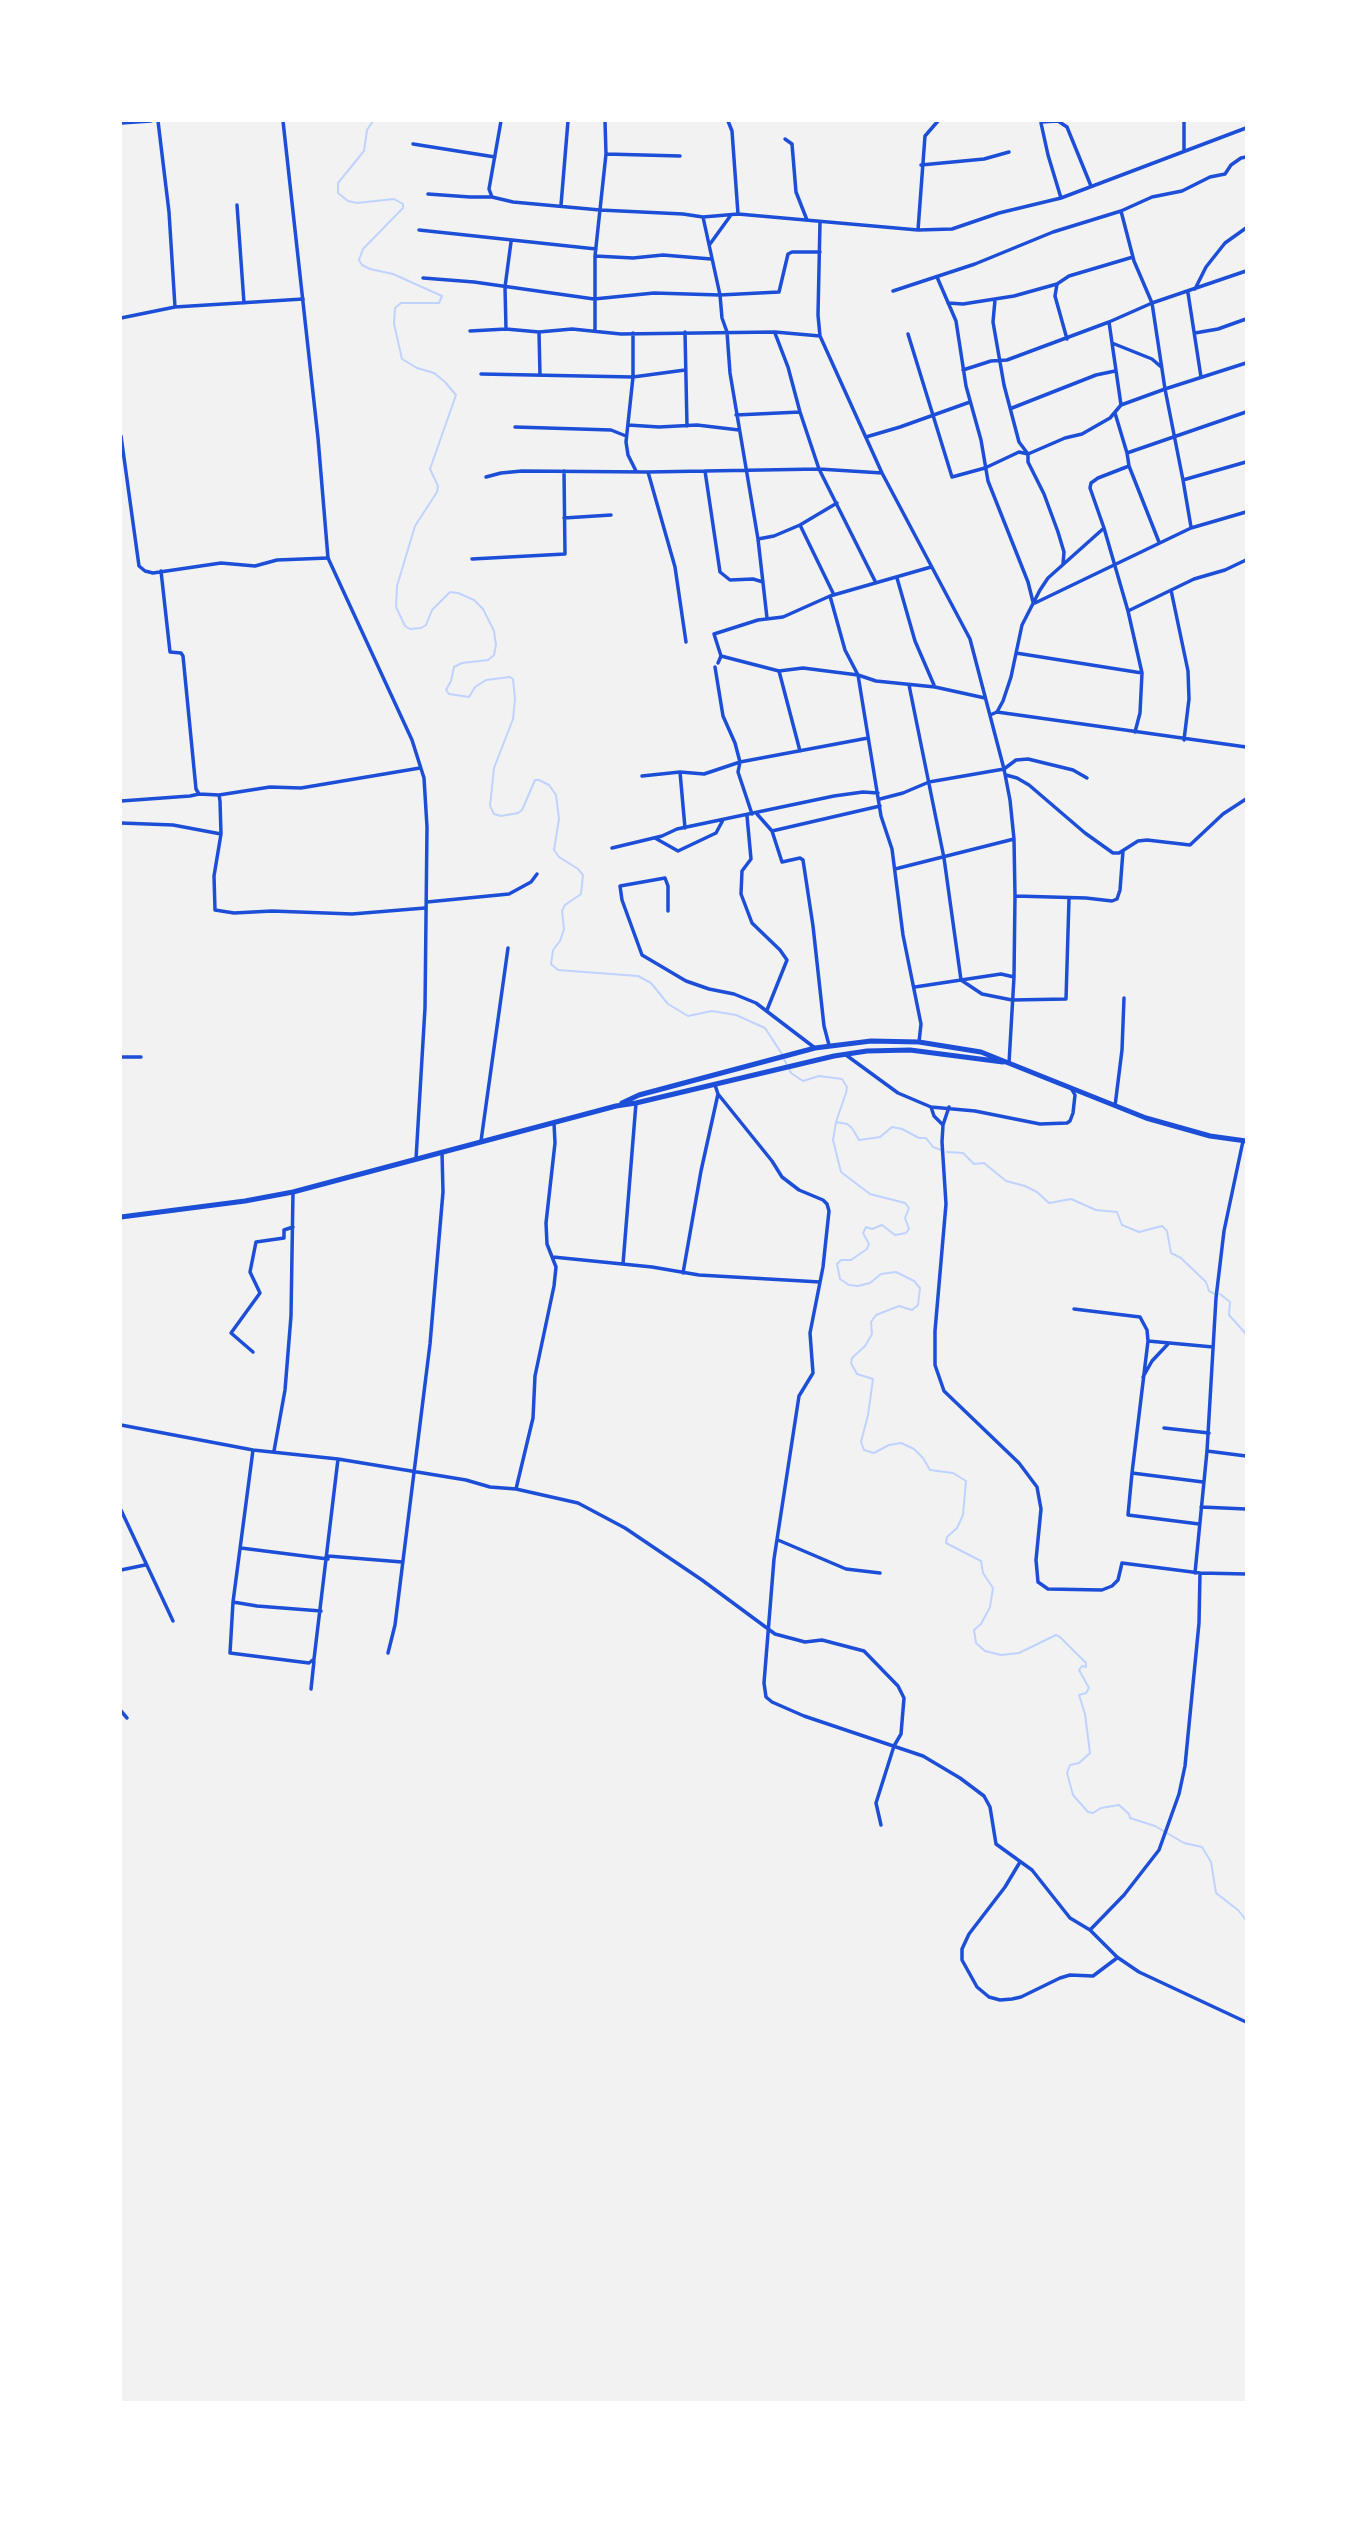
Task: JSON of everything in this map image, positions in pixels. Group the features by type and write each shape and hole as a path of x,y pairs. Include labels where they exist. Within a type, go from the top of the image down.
{"main road":[{"path":"616,1106 639,1095 829,1045 871,1041 919,1042 981,1052 1172,1126 1245,1141"},
{"path":"121,1217 293,1192 616,1106 636,1104 844,1054 910,1050 1006,1063"}],"street":[{"path":"121,123 151,121"},
{"path":"158,121 169,212 175,307"},
{"path":"283,121 318,438 328,558 412,740 424,778 427,827 425,1008 416,1159"},
{"path":"492,197 489,189 501,121"},
{"path":"561,205 568,121"},
{"path":"595,330 595,256 606,154 605,121"},
{"path":"729,121 738,214"},
{"path":"918,230 925,136 938,121"},
{"path":"1061,198 1040,122 1058,121 1068,127 1091,186"},
{"path":"1184,121 1184,150"},
{"path":"428,194 492,197 513,202 703,217 738,214 918,230 952,229 999,213 1061,198 1246,128"},
{"path":"785,139 790,141 793,147 796,192 807,220"},
{"path":"413,144 495,157"},
{"path":"921,165 984,159 1009,152"},
{"path":"606,154 680,156"},
{"path":"893,290 1017,248 1053,232 1121,211 1152,197 1182,191 1210,177 1225,174 1231,165 1246,157"},
{"path":"236,205 244,303"},
{"path":"1121,211 1133,257 1152,303 1191,528"},
{"path":"710,244 731,215"},
{"path":"703,217 727,332 730,373 748,470 767,618"},
{"path":"820,222 820,336 882,473 970,639 1004,769 1014,839 1015,895 1014,977 1006,1063"},
{"path":"1195,290 1206,267 1225,243 1246,228"},
{"path":"419,230 511,242 526,241 596,249"},
{"path":"506,329 505,286 511,242"},
{"path":"423,278 594,299 654,293 720,295 779,292 788,254 820,252"},
{"path":"595,256 633,258 663,255 711,259"},
{"path":"948,303 995,300 1057,284 1069,276 1133,257"},
{"path":"963,370 1066,339 1152,303 1188,293 1246,271"},
{"path":"937,277 956,321 963,370 981,440 985,468 1011,544 1028,582 1033,604"},
{"path":"1057,284 1055,296 1066,339"},
{"path":"1188,293 1201,377"},
{"path":"121,318 175,307 303,299"},
{"path":"995,300 993,321 999,361 1019,442 1028,454 1028,462 1044,494 1064,552 1062,567"},
{"path":"1195,333 1217,330 1246,319"},
{"path":"1110,322 1121,405"},
{"path":"470,331 506,329 540,332 566,329 617,334 775,332 820,336"},
{"path":"540,332 540,375"},
{"path":"685,332 687,426"},
{"path":"775,332 820,469 876,583"},
{"path":"633,333 633,377 626,436 628,455 636,471"},
{"path":"908,334 952,477 985,468 1019,452 1028,454 1065,438 1082,434 1110,418 1121,405 1246,363"},
{"path":"1112,343 1152,359 1162,367"},
{"path":"481,374 633,377 685,370"},
{"path":"1011,408 1096,375 1115,371"},
{"path":"866,437 970,402"},
{"path":"736,415 800,412"},
{"path":"1126,453 1246,412"},
{"path":"1115,413 1129,466 1159,542"},
{"path":"628,425 659,428 697,425 739,430"},
{"path":"515,428 611,430 626,436"},
{"path":"121,436 139,566 145,571 221,563 252,566 277,560 328,558"},
{"path":"1182,480 1246,462"},
{"path":"1129,466 1098,478 1091,483 1090,488 1128,611 1142,673 1140,713 1135,732"},
{"path":"486,477 522,471 820,469 882,473"},
{"path":"472,559 565,554 564,471"},
{"path":"705,471 720,572 730,580 754,579 763,582"},
{"path":"648,472 675,567 686,642"},
{"path":"758,539 774,536 800,525 837,503"},
{"path":"1033,604 1191,528 1246,512"},
{"path":"564,518 611,515"},
{"path":"800,525 832,596 845,650 858,675 880,806 895,869 903,935 915,987 921,1024 919,1042"},
{"path":"997,712 1011,677 1022,625 1048,578 1104,528"},
{"path":"1128,611 1171,590 1246,560"},
{"path":"767,1010 787,960 752,923 741,894 742,871 751,859 752,814 738,772 740,762 735,743 723,716 717,665 720,656 714,634 767,618 783,617 832,596 931,567"},
{"path":"161,571 170,652 181,653 183,656 195,789 199,794"},
{"path":"897,579 915,641 935,687"},
{"path":"1171,590 1188,671 1189,699 1184,740"},
{"path":"1016,653 1142,673"},
{"path":"720,656 779,671 803,668 858,675 876,681 935,687 985,698"},
{"path":"779,671 800,751"},
{"path":"909,685 944,858 961,980 982,994 1012,1000 1066,999 1069,899"},
{"path":"990,715 997,712 1051,718 1184,740 1246,747"},
{"path":"642,776 680,772 704,774 740,762 868,738"},
{"path":"880,799 904,793 929,782 1004,769 1016,760 1028,759 1053,764 1087,778"},
{"path":"121,801 199,794 219,795 271,787 301,788 420,768"},
{"path":"680,772 685,828"},
{"path":"1005,775 1029,785 1113,853 1138,841 1147,840 1190,845 1223,814 1246,799"},
{"path":"612,848 685,828 834,796 878,793"},
{"path":"219,795 221,834 214,876 215,910 234,913 272,911 352,914 509,894 531,882 537,874"},
{"path":"772,831 880,806"},
{"path":"752,814 772,831 782,862 800,858 803,860 824,1026 829,1045"},
{"path":"655,838 678,851 716,833 723,820"},
{"path":"121,823 173,825 221,834"},
{"path":"895,869 1014,839"},
{"path":"1015,895 1112,901 1120,890 1123,850"},
{"path":"668,911 668,886 665,878 620,886 622,900 642,955 686,981 709,989 734,993 767,1010 771,1016 815,1048"},
{"path":"481,1140 508,948"},
{"path":"915,987 1001,974 1014,977"},
{"path":"1115,1106 1125,998"},
{"path":"844,1054 898,1093 931,1107 949,1107 1040,1124 1067,1123 1073,1113 1074,1096 1071,1088"},
{"path":"121,1057 141,1057"},
{"path":"715,1085 718,1094 787,1182 827,1204 829,1211 810,1334 813,1373 799,1396 778,1540 768,1628 764,1684 766,1697 786,1709 936,1762 984,1796 992,1815 993,1839 996,1843 1032,1870 1061,1909 1090,1930 1117,1957 1156,1980 1246,2022"},
{"path":"683,1273 718,1094"},
{"path":"623,1264 636,1104"},
{"path":"931,1107 934,1116 943,1125"},
{"path":"949,1107 943,1125 942,1142 946,1203 935,1331 935,1365 944,1391 1019,1463 1037,1487 1041,1509 1036,1560 1038,1582 1048,1589 1102,1590 1118,1580 1122,1563 1198,1573 1246,1574"},
{"path":"516,1489 533,1418 535,1376 556,1268 547,1244 546,1223 555,1143 554,1123"},
{"path":"1090,1930 1124,1895 1159,1850 1179,1794 1185,1766 1185,1741 1199,1623 1199,1524 1209,1433 1213,1347 1224,1231 1245,1141"},
{"path":"388,1653 415,1473 438,1256 443,1192 442,1152"},
{"path":"274,1451 285,1390 291,1316 293,1192"},
{"path":"253,1352 232,1333 260,1293 250,1272 256,1242 284,1238 284,1230 293,1227"},
{"path":"553,1257 683,1273 820,1282"},
{"path":"1074,1310 1140,1317 1147,1330 1148,1341 1128,1515 1199,1524"},
{"path":"1148,1341 1213,1347"},
{"path":"1142,1379 1169,1343"},
{"path":"121,1425 253,1450 466,1480 578,1503 625,1528 775,1634 805,1642 822,1640 847,1644 864,1650 898,1686 904,1698 903,1726 876,1803 881,1825"},
{"path":"1164,1428 1209,1433"},
{"path":"253,1450 233,1602 230,1653 309,1663 314,1659"},
{"path":"1207,1451 1246,1456"},
{"path":"311,1689 338,1460"},
{"path":"1132,1473 1203,1482"},
{"path":"1201,1507 1246,1509"},
{"path":"121,1510 123,1522 173,1621"},
{"path":"778,1540 846,1569 880,1573"},
{"path":"241,1548 402,1562"},
{"path":"121,1570 145,1565"},
{"path":"233,1602 321,1611"},
{"path":"121,1710 127,1718"},
{"path":"1020,1862 1005,1887 969,1934 962,1949 962,1960 977,1987 989,1997 1012,1999 1060,1978 1093,1976 1117,1957"}],"waterway":[{"path":"373,121 367,130 364,151 338,183 338,193 348,201 357,203 394,199 403,204 403,208 363,249 359,260 370,269 393,274 442,296 439,303 401,303 395,308 394,324 402,359 417,368 434,373 456,395 430,469 438,486 437,492 415,526 397,586 396,607 405,626 410,629 421,628 426,625 432,610 450,592 458,593 474,600 483,609 494,631 494,655 488,660 462,663 454,667 446,690 449,694 469,697 475,687 486,680 510,677 513,679 513,719 494,768 490,806 494,814 501,816 518,813 522,810 535,780 549,785 556,795 559,819 554,850 583,875 581,894 565,905 562,911 564,929 553,950 551,964 558,970 638,976 651,983 668,1004 688,1016 712,1011 736,1015 765,1028 782,1054"},
{"path":"784,1059 791,1073 803,1081 819,1076 842,1079 847,1087 833,1140 841,1172 870,1194 905,1203 909,1208 905,1218 909,1229 906,1233 895,1235 882,1225 872,1229 866,1227 863,1233 869,1244 867,1249 851,1260 841,1260 837,1264 840,1279 849,1285 870,1283 881,1274 896,1272 914,1281 920,1288 918,1305 912,1310 899,1306 876,1315 871,1322 872,1334 865,1346 852,1358 851,1363 857,1374 873,1379 861,1442 864,1450 874,1453 889,1445 901,1443 914,1449 930,1470 953,1473 966,1481 963,1515 957,1528 947,1537 946,1543 981,1561 983,1573 993,1588 990,1607 981,1624 974,1630 976,1643 985,1651 1001,1655 1019,1653 1056,1635 1086,1663 1086,1667 1082,1666 1079,1670 1089,1688 1086,1693 1079,1695 1085,1714 1090,1753 1079,1763 1070,1765 1067,1773 1073,1795 1088,1812 1119,1805 1130,1818 1155,1826 1184,1843 1202,1847 1211,1862 1216,1893 1246,1920"},
{"path":"836,1122 847,1124 859,1140 880,1137 892,1127 919,1138 926,1138 933,1147 941,1150"},
{"path":"947,1152 963,1153 974,1164 984,1163 1006,1181 1037,1192 1049,1203 1071,1199 1096,1210 1117,1212 1122,1225 1139,1232 1162,1226 1167,1231 1171,1253 1181,1258 1206,1282 1209,1291 1215,1294"},
{"path":"1220,1294 1230,1302 1229,1315 1246,1334"}]}
